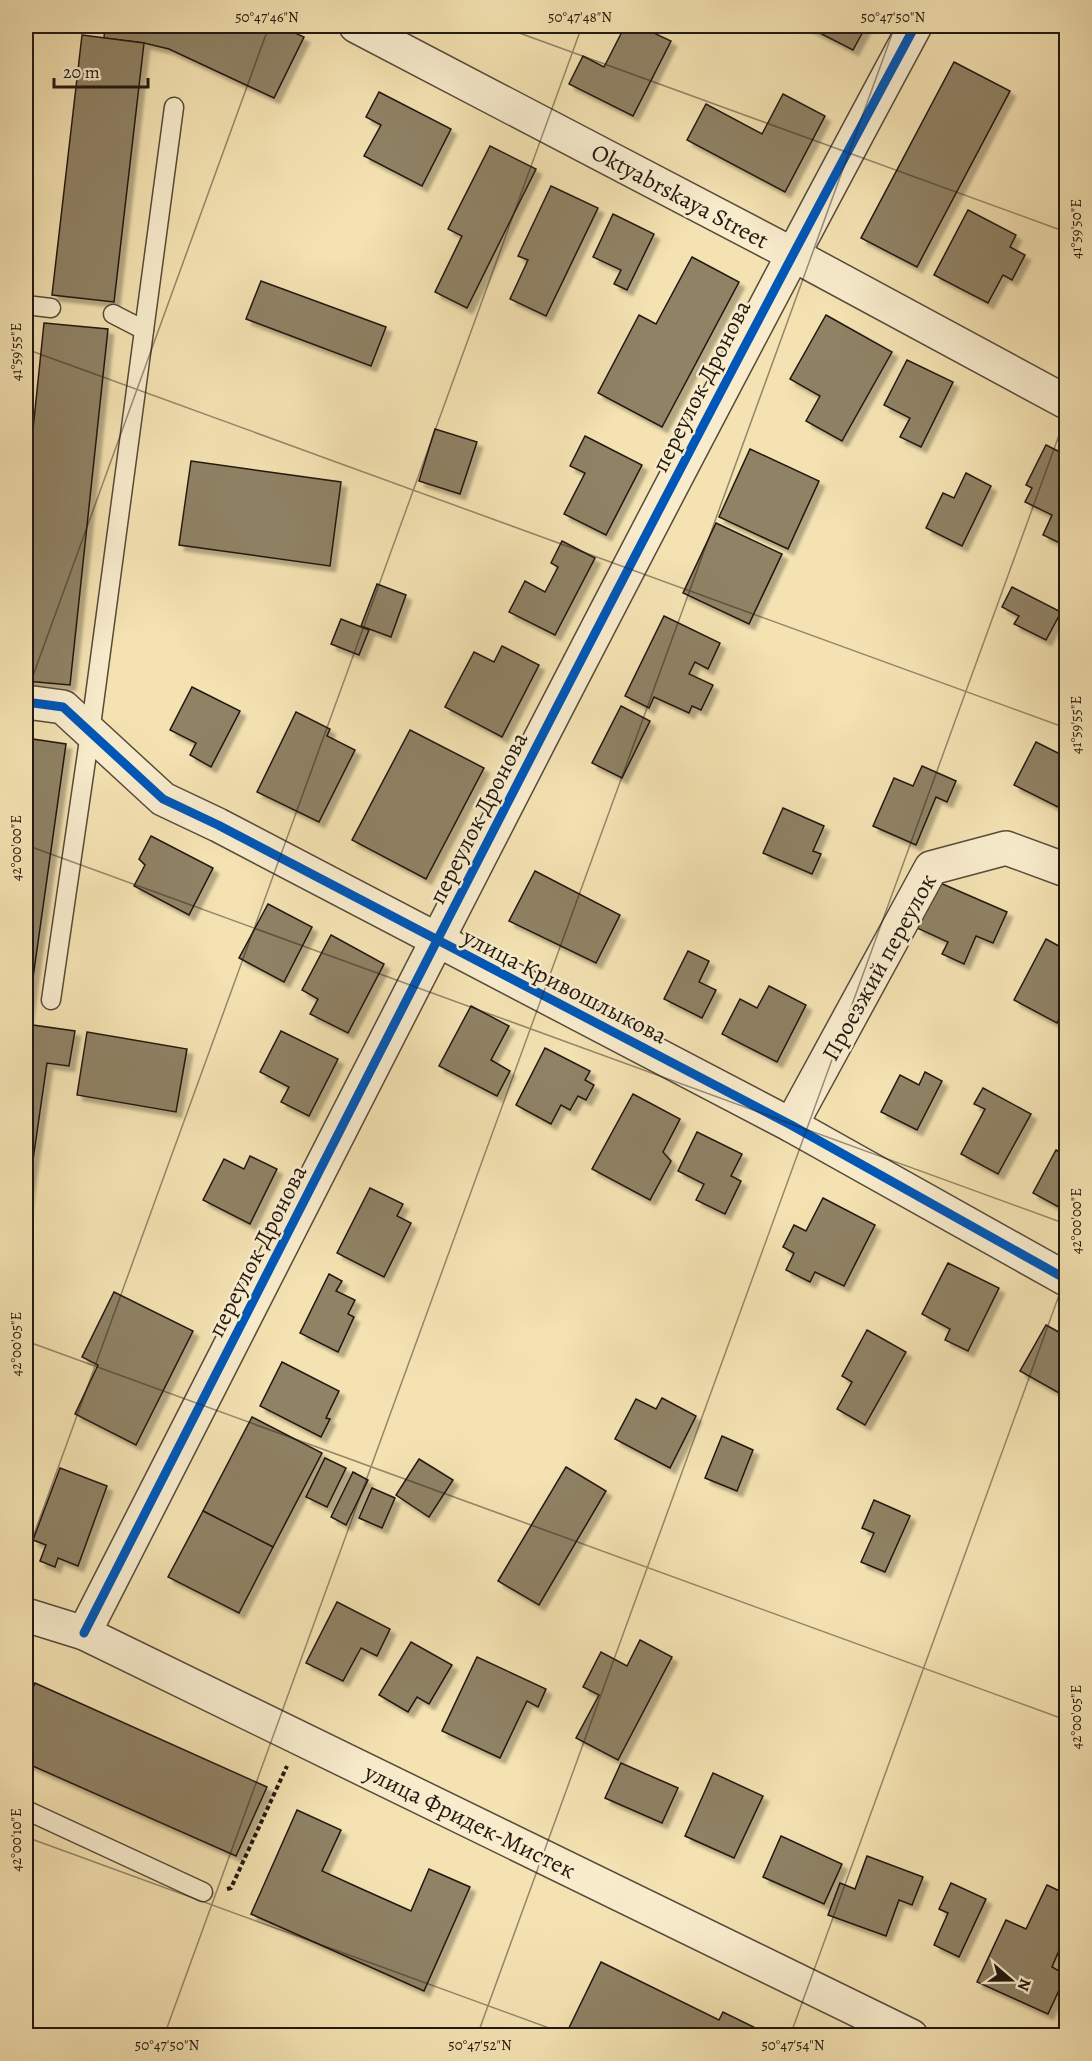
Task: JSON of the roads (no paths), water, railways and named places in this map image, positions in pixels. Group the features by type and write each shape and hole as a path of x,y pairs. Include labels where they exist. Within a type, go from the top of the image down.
{"street":[{"name":"Oktyabrskaya Street","path":"356,26 792,254 1066,402"},
{"name":"переулок Дронова","path":"84,1633 436,941 792,254 915,26"},
{"name":"улица Кривошлыкова","path":"26,702 63,707 164,799 218,825 791,1125 1066,1279"},
{"name":"Проезжий переулок","path":"791,1125 931,868 1006,848 1066,870"},
{"name":"улица Фридек-Мистек","path":"26,1615 84,1633 911,2036"}],"lane":[{"path":"51,1000 90,733 174,107"},
{"path":"26,305 51,308"},
{"path":"113,315 144,330"},
{"path":"26,1810 203,1892"}]}
